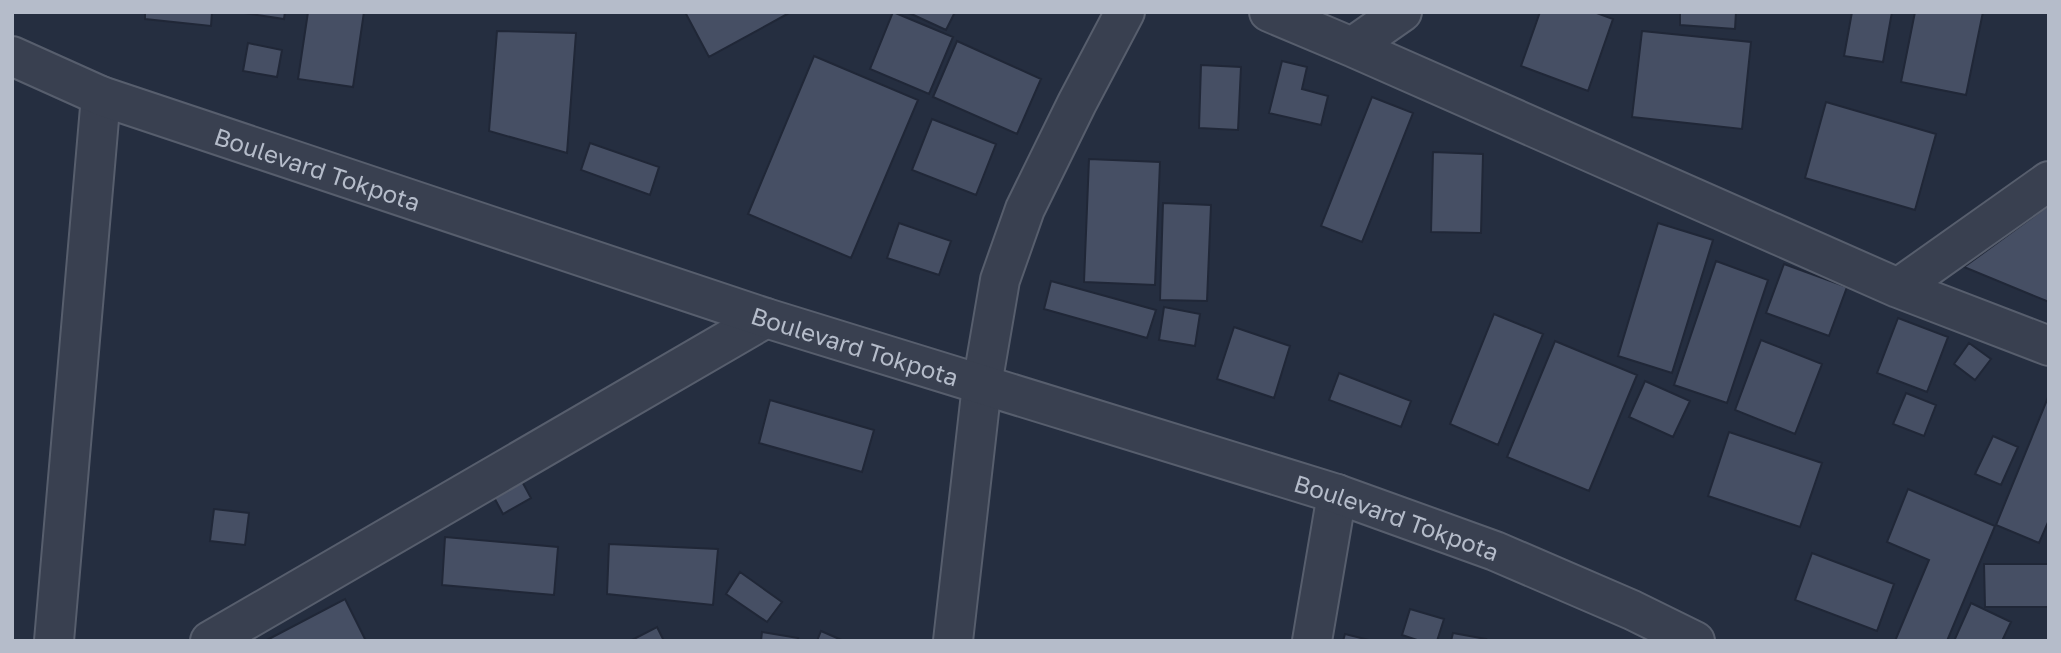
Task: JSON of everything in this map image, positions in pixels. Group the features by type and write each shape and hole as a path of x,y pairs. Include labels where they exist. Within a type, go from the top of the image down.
{"street":[{"path":"953,641 982,385 1000,280 1025,209 1125,12"},
{"path":"1269,12 1898,288 2049,346"},
{"path":"1352,47 1402,12"},
{"name":"Boulevard Tokpota","path":"12,57 101,96 766,318 1337,494 1496,551 1632,610 1695,641"},
{"path":"54,641 101,96"},
{"path":"1898,288 2049,181"},
{"path":"210,641 766,318"},
{"path":"1312,641 1337,494"}],"building":[{"path":"145,12 212,12 211,26 145,19"},
{"path":"238,12 285,12 284,19"},
{"path":"308,12 364,12 353,87 298,79"},
{"path":"685,12 791,12 709,57"},
{"path":"893,12 953,37 929,94 870,69"},
{"path":"907,12 955,12 946,30"},
{"path":"1540,12 1594,12 1613,19 1588,91 1521,66"},
{"path":"1680,12 1736,12 1735,29 1680,25"},
{"path":"1852,12 1892,12 1883,62 1844,56"},
{"path":"1915,12 1983,12 1966,95 1901,82"},
{"path":"497,31 576,33 567,153 489,131"},
{"path":"1642,31 1751,42 1742,129 1632,117"},
{"path":"957,41 1041,79 1017,134 933,97"},
{"path":"248,43 282,50 277,77 243,71"},
{"path":"814,56 918,100 851,258 748,214"},
{"path":"1282,61 1307,67 1302,89 1328,96 1321,125 1269,113"},
{"path":"1201,65 1241,67 1238,130 1199,128"},
{"path":"1372,97 1413,113 1362,242 1321,226"},
{"path":"1826,102 1936,134 1915,210 1805,178"},
{"path":"932,119 996,144 976,195 912,170"},
{"path":"590,143 659,167 650,195 581,170"},
{"path":"1433,152 1483,154 1481,233 1431,232"},
{"path":"1089,159 1160,162 1155,285 1084,282"},
{"path":"1163,203 1211,205 1207,301 1160,300"},
{"path":"2049,205 2049,302 1964,267"},
{"path":"899,223 951,241 939,275 887,258"},
{"path":"1658,223 1713,240 1672,373 1618,356"},
{"path":"1716,261 1768,280 1727,403 1674,385"},
{"path":"1784,264 1847,287 1829,336 1766,313"},
{"path":"1051,281 1156,310 1147,338 1044,309"},
{"path":"1164,307 1200,314 1195,346 1159,340"},
{"path":"1494,314 1543,334 1498,445 1450,424"},
{"path":"1898,318 1948,337 1927,392 1877,373"},
{"path":"1234,327 1290,346 1274,398 1217,379"},
{"path":"1761,340 1822,364 1795,434 1735,410"},
{"path":"1555,341 1637,375 1589,491 1507,457"},
{"path":"1969,343 1991,359 1975,380 1954,364"},
{"path":"1339,373 1411,401 1401,427 1329,400"},
{"path":"1645,381 1690,401 1673,437 1629,417"},
{"path":"1906,393 1936,405 1924,436 1893,424"},
{"path":"2049,395 2049,520 2039,543 1996,525"},
{"path":"770,400 874,430 862,472 759,443"},
{"path":"1729,432 1822,463 1800,527 1708,496"},
{"path":"1993,436 2018,447 2001,485 1975,474"},
{"path":"518,474 531,498 503,514 490,490"},
{"path":"1908,489 1995,526 1947,641 1895,641 1929,560 1887,542"},
{"path":"214,509 249,513 245,545 210,541"},
{"path":"445,537 558,547 554,595 442,585"},
{"path":"609,544 718,549 713,605 607,594"},
{"path":"1812,553 1894,584 1877,631 1795,600"},
{"path":"1984,564 2049,564 2049,607 1985,607"},
{"path":"740,572 782,602 767,622 726,594"},
{"path":"345,599 366,641 265,641"},
{"path":"1971,603 2011,622 2002,641 1954,641"},
{"path":"1410,609 1444,619 1437,641 1420,641 1402,635"},
{"path":"657,627 664,641 630,641"},
{"path":"821,631 844,641 817,641"},
{"path":"762,632 798,638 797,641 761,641"},
{"path":"1453,633 1486,639 1451,641"},
{"path":"1345,634 1369,640 1369,641 1343,641"}]}
